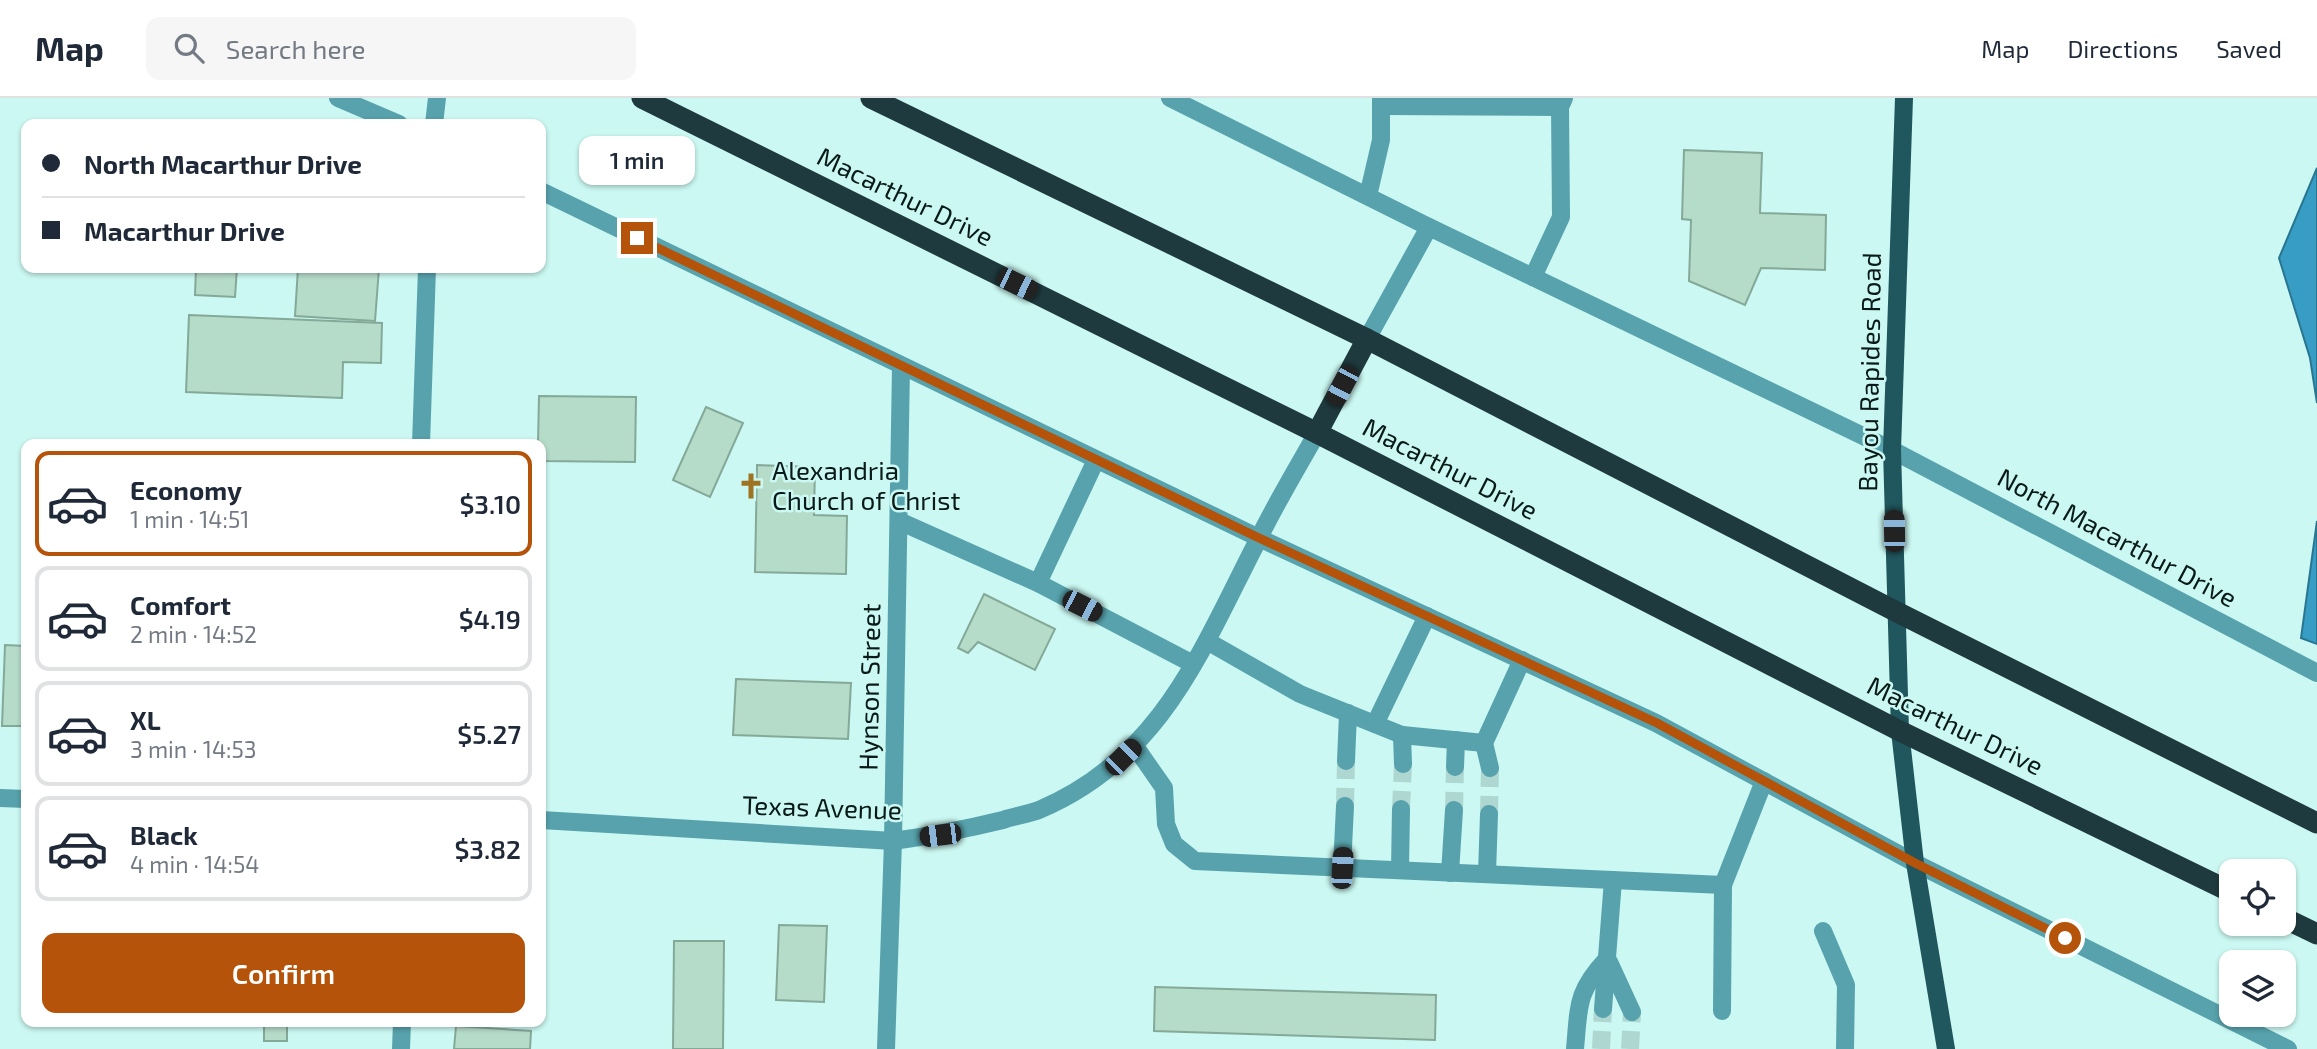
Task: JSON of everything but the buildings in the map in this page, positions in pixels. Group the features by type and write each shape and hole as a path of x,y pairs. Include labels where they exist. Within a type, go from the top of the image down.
{"highway":[{"name":"Macarthur Drive","path":"642,98 1317,433 1900,731 2219,886"},
{"path":"871,98 1367,339 1895,611 2317,823"},
{"path":"1317,433 1367,339"},
{"path":"2296,924 2317,934"}],"main road":[{"name":"Bayou Rapides Road","path":"1904,98 1892,450 1900,731 1915,863 1945,1049"}],"street":[{"path":"338,98 387,119"},
{"path":"435,119 437,98"},
{"path":"1170,98 1429,227 1892,450"},
{"path":"1368,196 1381,140 1381,102 1562,102 1561,217 1533,277"},
{"path":"546,193 1259,538 1657,723 1915,863 2288,1049"},
{"path":"1367,339 1429,227"},
{"path":"421,439 427,273"},
{"name":"Hynson Street","path":"886,1049 893,841 901,367"},
{"name":"Texas Avenue","path":"546,820 893,841 940,835 1038,810 1089,783 1134,746 1156,723 1207,641 1259,538 1317,433"},
{"name":"North Macarthur Drive","path":"1892,450 2317,673"},
{"path":"1038,583 1096,460"},
{"path":"899,522 1038,583 1193,664"},
{"path":"1375,724 1427,616"},
{"path":"1207,641 1300,694 1402,735 1483,743"},
{"path":"1490,768 1483,743 1522,660"},
{"path":"1346,761 1348,713"},
{"path":"1402,735 1403,764"},
{"path":"1455,740 1455,766"},
{"path":"1134,746 1164,788 1166,824 1174,844 1195,861 1723,885"},
{"path":"1722,1011 1723,885 1764,781"},
{"path":"0,798 21,799"},
{"path":"1342,868 1345,806"},
{"path":"1400,870 1401,809"},
{"path":"1450,873 1454,810"},
{"path":"1487,874 1489,814"},
{"path":"1603,1009 1613,880"},
{"path":"1823,931 1846,985 1845,1049"},
{"path":"1607,959 1632,1012"},
{"path":"1575,1049 1580,1000 1589,978 1607,959"},
{"path":"401,1049 402,1027"}],"water":[{"path":"2317,168 2317,403 2310,358 2279,258"},
{"path":"2317,521 2317,644 2301,638"}],"tunnel":[{"path":"1345,806 1346,761"},
{"path":"1401,809 1403,764"},
{"path":"1454,810 1455,767"},
{"path":"1489,814 1490,768"},
{"path":"1601,1049 1603,1009"},
{"path":"1630,1049 1632,1012"}],"place":[{"name":"Alexandria Church of Christ","path":"751,486"}],"route":[{"path":"637,238 1259,538 1657,723 1915,863 2065,938"}]}
